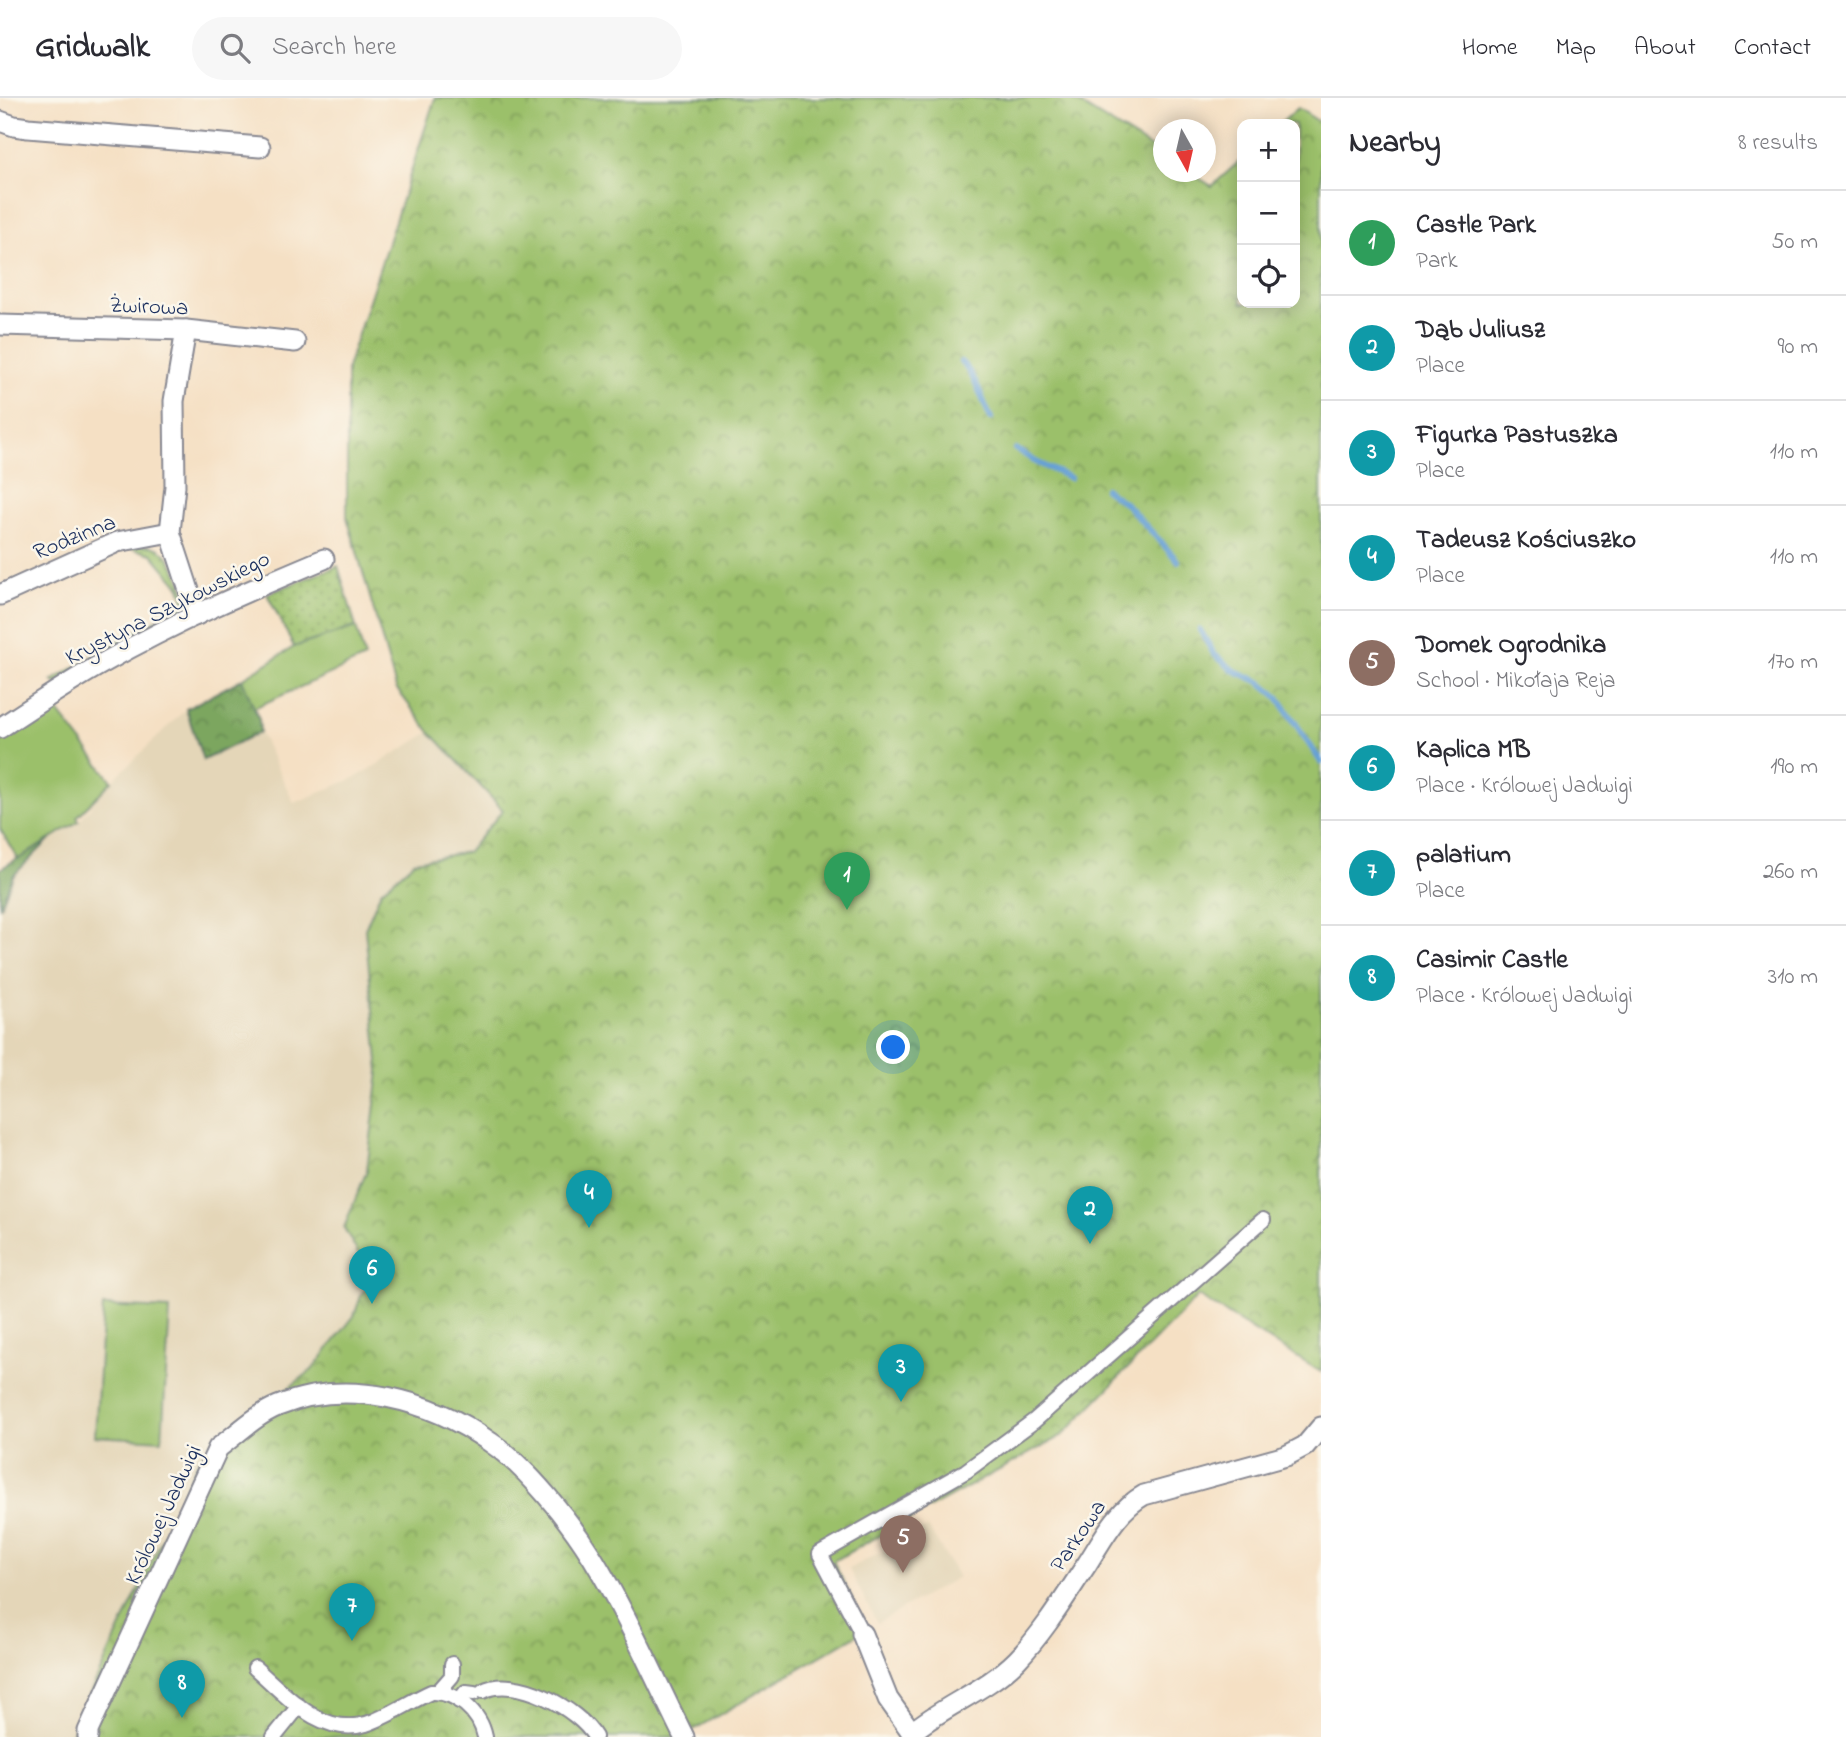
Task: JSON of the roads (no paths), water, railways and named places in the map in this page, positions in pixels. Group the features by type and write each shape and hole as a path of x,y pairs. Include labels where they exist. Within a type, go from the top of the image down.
{"street":[{"path":"0,121 28,128 260,147"},
{"name":"Żwirowa","path":"0,325 186,330 295,342"},
{"path":"186,330 174,401 176,486 170,532 197,615"},
{"name":"Rodzinna","path":"0,594 117,542 170,532"},
{"name":"Krystyna Szykowskiego","path":"0,728 105,662 197,615 324,559"},
{"path":"913,1735 888,1699 862,1634 820,1555 966,1471 1034,1421 1263,1220"},
{"name":"Królowej Jadwigi","path":"88,1737 88,1731 218,1448 257,1418 278,1406 331,1394 356,1393 399,1399 421,1406 469,1428 512,1459 565,1520 590,1555 684,1737"},
{"name":"Parkowa","path":"913,1735 926,1720 980,1690 1015,1662 1069,1592 1128,1505 1144,1495 1286,1456 1305,1446 1321,1427"},
{"path":"438,1692 452,1676 452,1664"},
{"path":"255,1668 321,1723 332,1727 364,1725 431,1692 442,1692 459,1701 477,1717 485,1737"},
{"path":"459,1701 466,1692 520,1689 554,1701 569,1710 596,1737"},
{"path":"274,1737 299,1706"}],"waterway":[{"path":"961,362 975,381 991,418"},
{"path":"1016,449 1070,478"},
{"path":"1105,489 1127,505 1178,561"},
{"path":"1200,630 1214,654 1233,670 1260,682 1278,697 1321,762"}],"place":[{"name":"Castle Park","path":"847,910"},
{"name":"Tadeusz Kościuszko","path":"589,1228"},
{"name":"Dąb Juliusz","path":"1090,1244"},
{"name":"Kaplica MB","path":"372,1304"},
{"name":"Figurka Pastuszka","path":"901,1402"},
{"name":"Domek Ogrodnika","path":"903,1573"},
{"name":"palatium","path":"352,1641"},
{"name":"Casimir Castle","path":"182,1718"}]}
